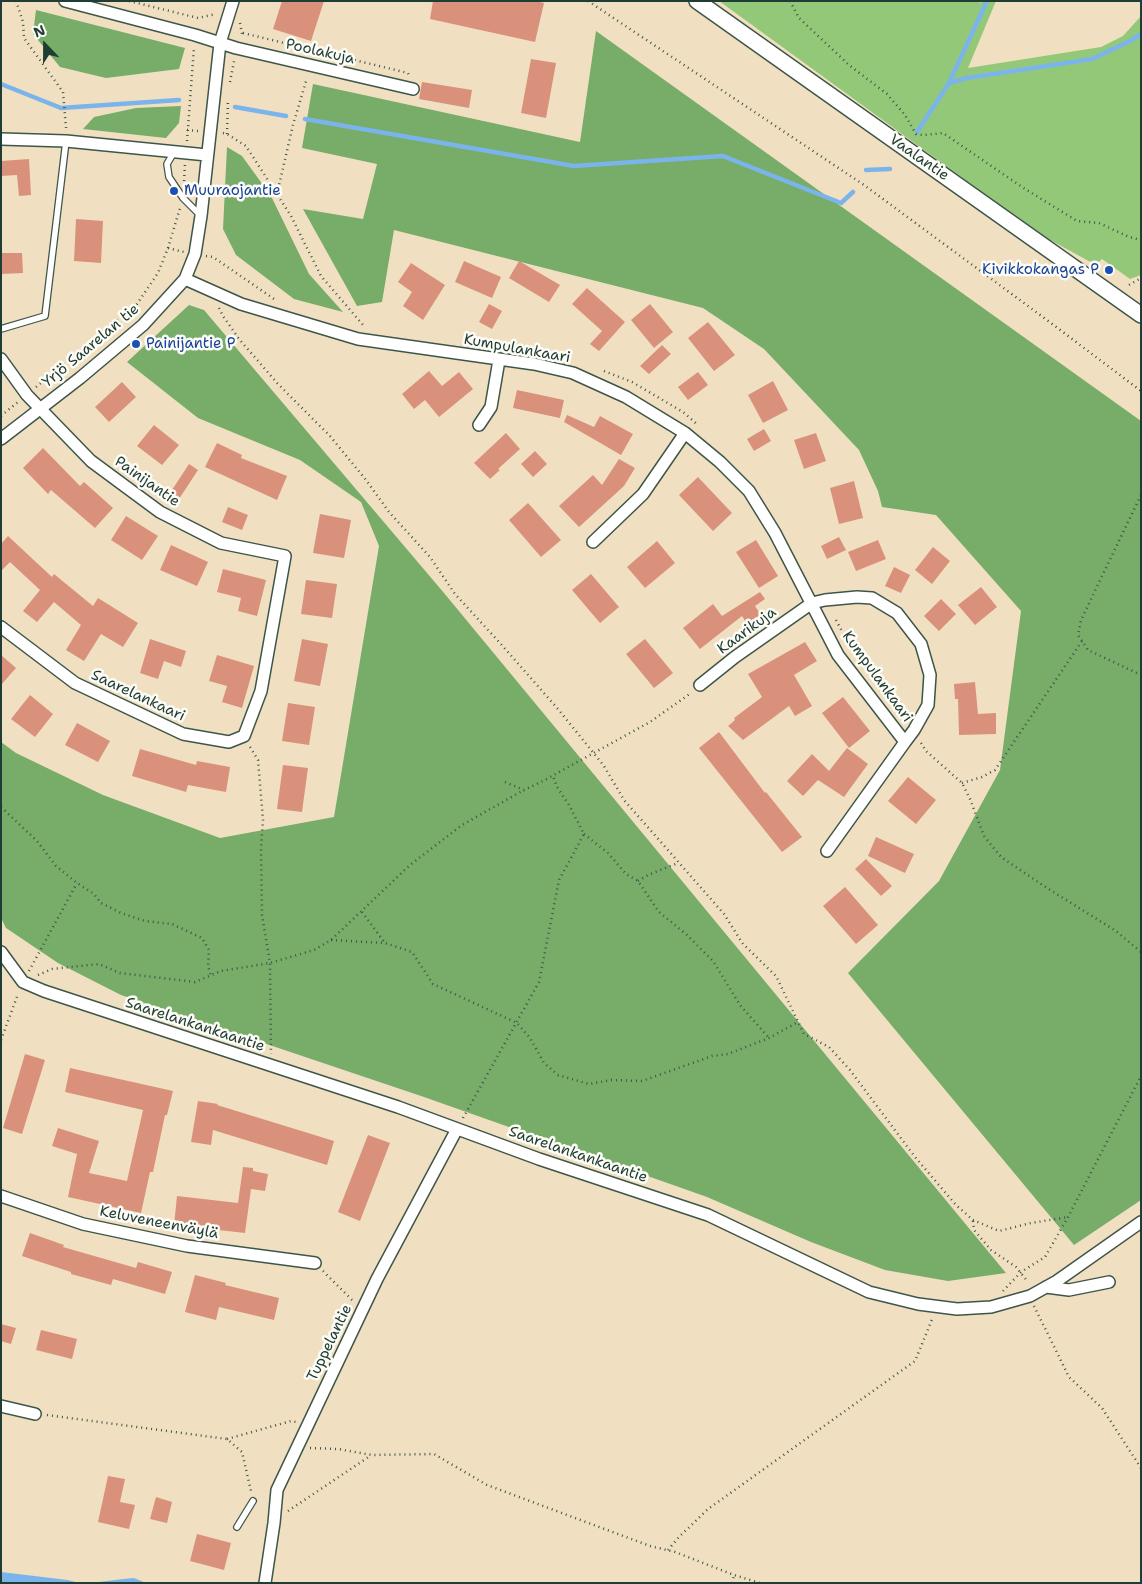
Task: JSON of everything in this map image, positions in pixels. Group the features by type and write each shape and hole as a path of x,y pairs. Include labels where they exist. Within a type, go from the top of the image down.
{"street":[{"name":"Poolakuja","path":"65,1 195,35 236,48 413,88"},
{"name":"Yrjö Saarelan tie","path":"1,439 143,325 185,279 195,254 201,216 220,43 233,1"},
{"name":"Vaalantie","path":"697,1 1141,315"},
{"path":"1,138 66,141 207,155"},
{"name":"Kumpulankaari","path":"185,279 241,304 358,340 534,364 572,373 626,397 684,433 720,462 749,491 775,533 838,655 905,742"},
{"name":"Painijantie","path":"1,359 27,395 91,461 160,512 221,543 284,556 261,691 244,736"},
{"path":"478,425 491,407 499,360"},
{"path":"594,542 643,494 684,433"},
{"name":"Kumpulankaari","path":"812,603 857,596 872,598 897,613 921,644 930,675 928,705 914,730 826,851"},
{"name":"Kaarikuja","path":"700,685 812,603"},
{"name":"Saarelankaari","path":"1,627 75,683 183,734 229,742 244,736"},
{"path":"1,952 23,982"},
{"name":"Saarelankankaantie","path":"23,982 84,1004 398,1106 539,1159 708,1215 869,1292 918,1304 957,1309 991,1307 1030,1296 1046,1288 1141,1222"},
{"name":"Tuppelantie","path":"265,1583 277,1490 362,1311 457,1129"},
{"name":"Keluveneenväylä","path":"1,1196 83,1224 187,1246 315,1263"},
{"path":"1046,1288 1069,1290 1109,1282"},
{"path":"1,1406 35,1414"}],"lane":[{"path":"1,329 45,316 66,141"},
{"path":"174,152 167,164 169,177 182,198 201,216"},
{"path":"237,1527 253,1501"}],"path":[{"path":"16,1 23,22 24,38 63,92 66,120"},
{"path":"129,1 198,18 216,14 239,20 242,33 236,48 230,83"},
{"path":"588,1 864,185 1141,391"},
{"path":"790,1 798,18 850,65 887,94 905,115 916,134 943,133 1022,187 1077,221 1099,224 1141,240"},
{"path":"1,416 137,304 158,273 168,248 182,198 198,18"},
{"path":"242,33 408,73 413,88"},
{"path":"276,194 293,125 315,50"},
{"path":"228,92 227,134 246,146 291,216 322,276 362,325"},
{"path":"168,248 213,257 283,305"},
{"path":"1129,285 1141,278"},
{"path":"212,291 223,316 239,339 278,384 330,436 389,512 430,557 455,594 500,642 594,753 624,800 724,914 744,944 776,976 804,1034 829,1048 850,1070 915,1157 956,1205 972,1220 999,1230 1068,1217"},
{"path":"354,323 368,326"},
{"path":"597,369 632,382 683,412 704,431"},
{"path":"1141,496 1081,620 1078,635 1088,650 1141,675"},
{"path":"825,600 853,652"},
{"path":"962,783 982,777 995,770 1082,641"},
{"path":"23,982 52,969 99,964 120,973 195,982 221,972 270,963 314,950 331,940 410,865 462,825 650,722 700,685"},
{"path":"914,730 926,751 962,783 984,836 1001,857 1116,931 1141,952"},
{"path":"244,736 258,760 264,820 261,848 262,915 270,963 271,1065"},
{"path":"553,776 557,787 584,834 608,853 626,874 638,881 659,912 687,935 713,961 740,1005 768,1038"},
{"path":"505,782 524,790"},
{"path":"1,807 37,841 56,866 94,894 101,903 121,913 145,921 172,924 202,938 209,950 208,966 211,976"},
{"path":"457,1129 539,982 559,880 584,834"},
{"path":"638,881 678,863"},
{"path":"1,1040 23,982 77,883"},
{"path":"362,912 385,943"},
{"path":"331,940 385,943 412,952 433,984 517,1024 530,1038 544,1063 558,1075 588,1084 611,1080 642,1081 712,1056 728,1054 768,1038 798,1022"},
{"path":"991,1307 1021,1272 1045,1257 1068,1217 1141,1076"},
{"path":"972,1220 974,1230 991,1250 1021,1272 1029,1284 1030,1296 1069,1378 1102,1408 1141,1468"},
{"path":"315,1263 362,1311"},
{"path":"667,1550 708,1509 915,1361 938,1306"},
{"path":"35,1414 227,1439 292,1422 308,1424"},
{"path":"227,1439 242,1452 253,1501"},
{"path":"296,1448 338,1449 372,1455 434,1454 487,1485 650,1546 667,1550 760,1583"},
{"path":"288,1511 372,1455"},
{"path":"732,1583 734,1575"}],"green space":[{"path":"719,1 978,1 981,3 982,1 996,1 968,68 1101,47 1123,36 1141,16 1141,275 1130,279 1102,259 1096,265 1041,235"},
{"path":"36,10 185,48 179,69 106,78 60,67 33,34"},
{"path":"596,31 1141,421 1141,1200 1074,1245 848,973 939,881 1000,770 1021,611 936,515 882,507 878,491 859,450 764,349 703,308 394,230 382,302 357,306 303,209 363,219 377,164 302,148 313,84 580,142"},
{"path":"181,106 179,123 166,138 83,129 94,117 136,108"},
{"path":"227,147 242,156 271,196 309,274 343,312 294,299 236,255 223,229"},
{"path":"189,305 204,310 444,593 1006,1273 948,1281 885,1270 811,1242 707,1197 424,1097 121,995 58,963 6,928 1,918 1,742 16,753 103,795 220,838 334,817 379,546 361,502 300,460 198,418 127,362"}],"water":[{"path":"1,1572 68,1580 79,1583 1,1583"},
{"path":"134,1578 146,1583 91,1583 123,1579"}],"building":[{"path":"282,1 324,1 311,41 273,29"},
{"path":"433,1 536,1 544,3 535,42 430,19"},
{"path":"531,59 556,63 546,118 521,113"},
{"path":"422,82 472,90 469,108 419,99"},
{"path":"29,159 31,195 19,196 17,175 1,176 1,161"},
{"path":"76,219 103,221 101,263 74,261"},
{"path":"1,253 22,253 23,273 1,274"},
{"path":"464,261 501,277 492,298 455,282"},
{"path":"519,261 560,285 549,302 509,278"},
{"path":"411,263 445,285 423,320 403,306 412,292 398,282"},
{"path":"587,288 625,322 599,351 590,344 602,331 572,304"},
{"path":"489,304 502,311 492,329 479,322"},
{"path":"650,304 673,332 654,348 631,320"},
{"path":"708,322 735,355 714,371 688,338"},
{"path":"662,345 671,354 649,374 640,366"},
{"path":"429,371 442,386 459,372 473,389 439,417 425,400 414,409 402,394"},
{"path":"698,372 708,385 688,400 678,387"},
{"path":"773,381 788,410 763,423 748,395"},
{"path":"122,382 136,397 109,422 95,407"},
{"path":"517,390 564,400 560,418 513,408"},
{"path":"567,415 594,427 600,416 633,434 621,455 564,422"},
{"path":"154,425 179,445 162,465 137,446"},
{"path":"764,429 771,441 754,451 747,439"},
{"path":"506,433 520,449 490,479 474,463"},
{"path":"816,433 826,461 804,469 794,440"},
{"path":"217,443 242,455 241,458 287,476 277,500 205,467"},
{"path":"43,448 80,486 84,482 113,508 95,528 51,490 48,494 23,468"},
{"path":"535,451 547,464 533,477 521,464"},
{"path":"619,459 635,468 624,486 579,527 559,506 593,475 602,485"},
{"path":"189,464 198,470 179,499 170,493"},
{"path":"698,477 732,513 713,531 679,495"},
{"path":"854,481 863,518 839,524 830,488"},
{"path":"528,503 561,540 541,557 509,520"},
{"path":"228,507 248,515 242,530 222,522"},
{"path":"320,514 351,520 344,558 313,553"},
{"path":"126,516 158,536 142,560 111,540"},
{"path":"8,536 52,577 54,574 93,606 98,598 138,623 123,647 101,634 84,661 66,650 81,625 54,602 37,622 23,611 40,590 10,562 1,571 1,544"},
{"path":"839,537 846,550 827,559 821,546"},
{"path":"756,540 778,576 759,588 736,552"},
{"path":"878,540 886,559 856,571 848,552"},
{"path":"657,541 675,563 645,588 627,567"},
{"path":"171,545 208,562 197,586 160,570"},
{"path":"933,547 950,561 932,584 915,570"},
{"path":"894,567 910,575 901,593 885,586"},
{"path":"223,569 266,580 257,616 238,611 241,598 217,592"},
{"path":"591,574 619,607 600,623 572,590"},
{"path":"306,580 337,584 332,618 301,614"},
{"path":"981,587 997,607 975,625 958,605"},
{"path":"760,592 765,599 755,606 761,615 747,624 742,616 700,649 683,628 713,604 722,616"},
{"path":"941,599 956,614 939,631 924,616"},
{"path":"150,639 186,651 181,667 164,661 158,679 140,673"},
{"path":"302,639 328,644 320,686 294,681"},
{"path":"645,639 673,673 654,688 626,654"},
{"path":"805,642 817,661 794,675 812,706 795,716 789,706 743,740 728,726 735,720 734,718 762,697 748,674"},
{"path":"1,655 16,668 1,685"},
{"path":"217,655 254,666 242,708 222,702 227,686 209,681"},
{"path":"975,682 978,714 996,713 996,734 959,735 958,699 955,699 954,684"},
{"path":"30,695 53,714 35,737 11,719"},
{"path":"843,697 870,731 849,748 822,713"},
{"path":"288,703 315,707 309,745 282,741"},
{"path":"77,723 110,741 98,762 65,745"},
{"path":"719,732 765,793 802,837 782,852 699,748"},
{"path":"847,748 868,764 844,797 818,780 803,796 787,781 812,754 829,771"},
{"path":"140,749 196,765 197,761 230,767 226,792 188,785 186,792 132,776"},
{"path":"283,765 308,768 302,812 277,809"},
{"path":"908,777 936,800 916,824 888,801"},
{"path":"876,837 914,854 905,873 868,856"},
{"path":"866,859 892,886 881,896 855,869"},
{"path":"845,887 878,925 856,944 823,906"},
{"path":"25,1054 45,1060 22,1134 3,1128"},
{"path":"70,1068 173,1091 167,1115 165,1115 153,1172 150,1172 141,1213 68,1197 77,1154 52,1146 58,1128 99,1141 89,1173 127,1181 143,1110 65,1092"},
{"path":"198,1101 218,1104 334,1141 327,1165 213,1130 211,1145 191,1142"},
{"path":"368,1135 390,1143 360,1221 338,1212"},
{"path":"243,1167 253,1168 253,1171 268,1174 265,1191 251,1189 245,1233 174,1225 177,1196 238,1203"},
{"path":"30,1233 64,1245 63,1247 136,1268 138,1262 172,1272 165,1294 113,1279 111,1285 71,1274 71,1272 22,1256"},
{"path":"195,1275 226,1283 225,1285 279,1298 274,1320 219,1307 216,1320 185,1312"},
{"path":"1,1324 16,1328 11,1344 1,1341"},
{"path":"41,1330 77,1339 72,1359 36,1350"},
{"path":"108,1476 125,1479 120,1502 135,1505 129,1529 98,1522"},
{"path":"156,1497 172,1502 167,1523 150,1519"},
{"path":"197,1534 231,1543 224,1570 190,1561"}],"waterway":[{"path":"949,83 987,1"},
{"path":"917,132 949,83 967,78 1092,59 1141,34"},
{"path":"1,84 61,108 179,100"},
{"path":"235,107 286,116"},
{"path":"305,119 574,166 723,156 841,203 853,192"},
{"path":"866,170 890,169"}],"place":[{"name":"Muuraojantie","path":"174,191"},
{"name":"Kivikkokangas P","path":"1109,270"},
{"name":"Painijantie P","path":"136,344"}]}
